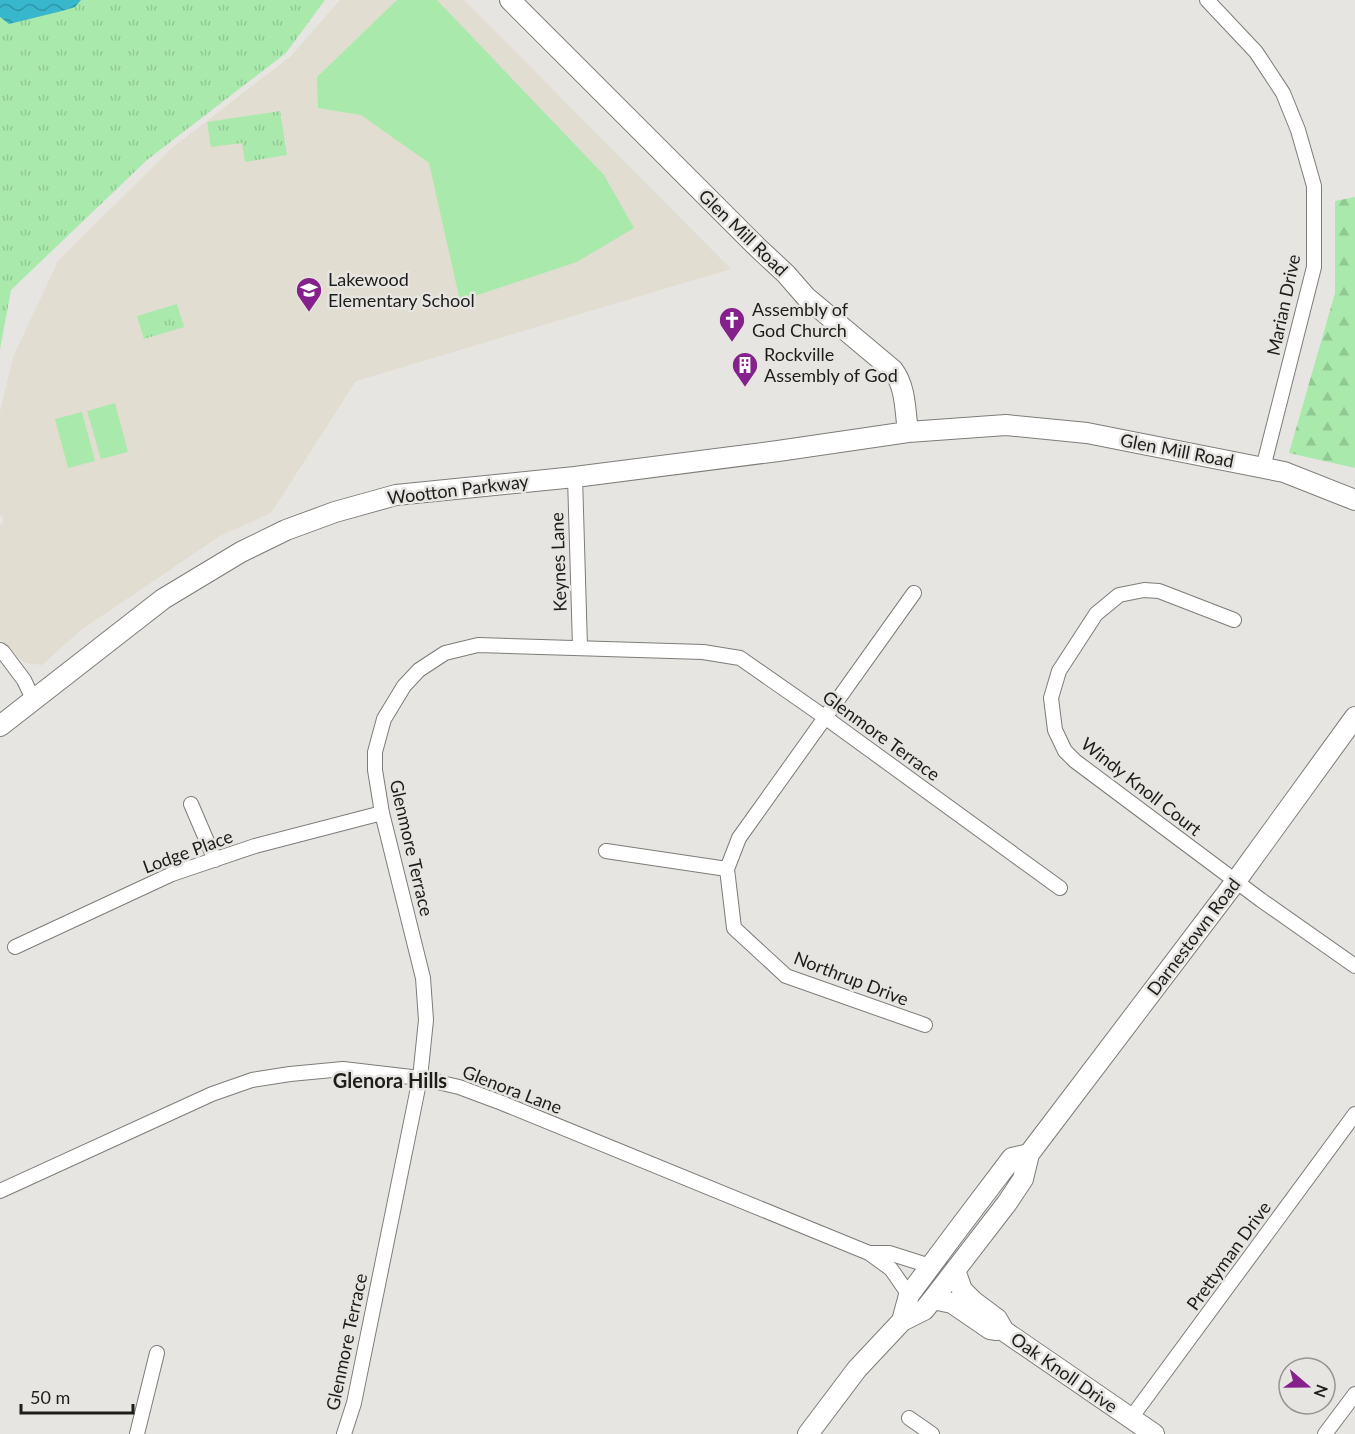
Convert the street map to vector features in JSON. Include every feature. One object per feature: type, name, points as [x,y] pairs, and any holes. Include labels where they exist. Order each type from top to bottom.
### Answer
[{"type":"main road","name":"Glen Mill Road","points":[[510,0],[786,274],[806,297],[893,370],[900,379],[908,432],[1006,425],[1087,433],[1284,472],[1355,500]]},
{"type":"main road","name":"Wootton Parkway","points":[[0,726],[163,599],[241,552],[286,530],[335,512],[396,495],[574,477],[908,432]]},
{"type":"main road","name":"Darnestown Road","points":[[808,1434],[857,1369],[902,1321],[924,1310],[956,1270],[1023,1179],[1029,1154],[1236,881],[1355,717]]},
{"type":"main road","name":"Darnestown Road","points":[[902,1321],[909,1295],[1012,1158],[1029,1154]]},
{"type":"main road","points":[[930,1266],[953,1251],[966,1239],[989,1226]]},
{"type":"main road","name":"Oak Knoll Drive","points":[[956,1270],[962,1290],[998,1319],[1004,1331]]},
{"type":"main road","name":"Oak Knoll Drive","points":[[933,1299],[952,1303],[990,1329],[1004,1331],[1154,1434]]},
{"type":"street","name":"Marian Drive","points":[[1207,0],[1256,51],[1283,93],[1298,130],[1314,186],[1314,267],[1263,468]]},
{"type":"street","name":"Keynes Lane","points":[[574,477],[580,647]]},
{"type":"street","name":"Windy Knoll Court","points":[[1234,620],[1159,591],[1144,590],[1119,595],[1096,614],[1059,671],[1051,698],[1055,730],[1065,751],[1075,761],[1355,966]]},
{"type":"street","name":"Northrup Drive","points":[[914,593],[739,838],[727,869],[735,927],[786,976],[925,1025]]},
{"type":"street","name":"Glenmore Terrace","points":[[344,1434],[354,1403],[420,1078],[426,1020],[423,978],[382,813],[375,770],[375,752],[385,717],[404,686],[419,670],[445,653],[478,645],[703,652],[740,658],[1060,888]]},
{"type":"street","points":[[0,650],[24,680],[33,699]]},
{"type":"street","points":[[191,804],[215,860]]},
{"type":"street","name":"Lodge Place","points":[[15,946],[172,874],[255,846],[382,813]]},
{"type":"street","points":[[606,851],[727,869]]},
{"type":"street","name":"Glenora Lane","points":[[0,1191],[212,1094],[252,1080],[344,1069],[420,1078],[459,1087],[502,1103],[869,1253],[891,1269],[909,1295]]},
{"type":"street","name":"Prettyman Drive","points":[[1131,1419],[1355,1114]]},
{"type":"street","name":"Glenora Lane","points":[[869,1253],[889,1253],[930,1266]]},
{"type":"street","points":[[137,1434],[157,1353]]},
{"type":"street","points":[[1325,1434],[1355,1394]]},
{"type":"street","points":[[909,1418],[932,1434]]},
{"type":"shaded area","name":"Lakewood Elementary School","points":[[340,0],[464,0],[731,269],[356,381],[271,513],[220,536],[81,630],[42,665],[25,663],[0,639],[0,526],[4,520],[0,514],[0,412],[13,357],[58,261],[172,148],[291,56]]},
{"type":"green space","points":[[0,0],[325,0],[286,53],[147,160],[11,290],[0,349]]},
{"type":"green space","points":[[397,0],[437,0],[604,175],[634,228],[577,262],[460,301],[429,163],[361,115],[318,108],[317,77]]},
{"type":"green space","points":[[280,111],[287,155],[245,162],[242,143],[211,147],[207,122]]},
{"type":"green space","points":[[1355,197],[1355,468],[1289,453],[1335,293],[1335,201]]},
{"type":"green space","points":[[177,304],[184,327],[144,339],[137,316]]},
{"type":"green space","points":[[115,403],[128,452],[101,459],[87,411]]},
{"type":"green space","points":[[82,412],[95,461],[68,468],[55,419]]},
{"type":"water","points":[[0,0],[81,0],[75,7],[9,24],[0,17]]},
{"type":"place","name":"Lakewood Elementary School","points":[[309,313]]},
{"type":"place","name":"Assembly of God Church","points":[[732,343]]},
{"type":"place","name":"Rockville Assembly of God","points":[[745,388]]},
{"type":"district","name":"Glenora Hills","points":[[390,1081]]}]
